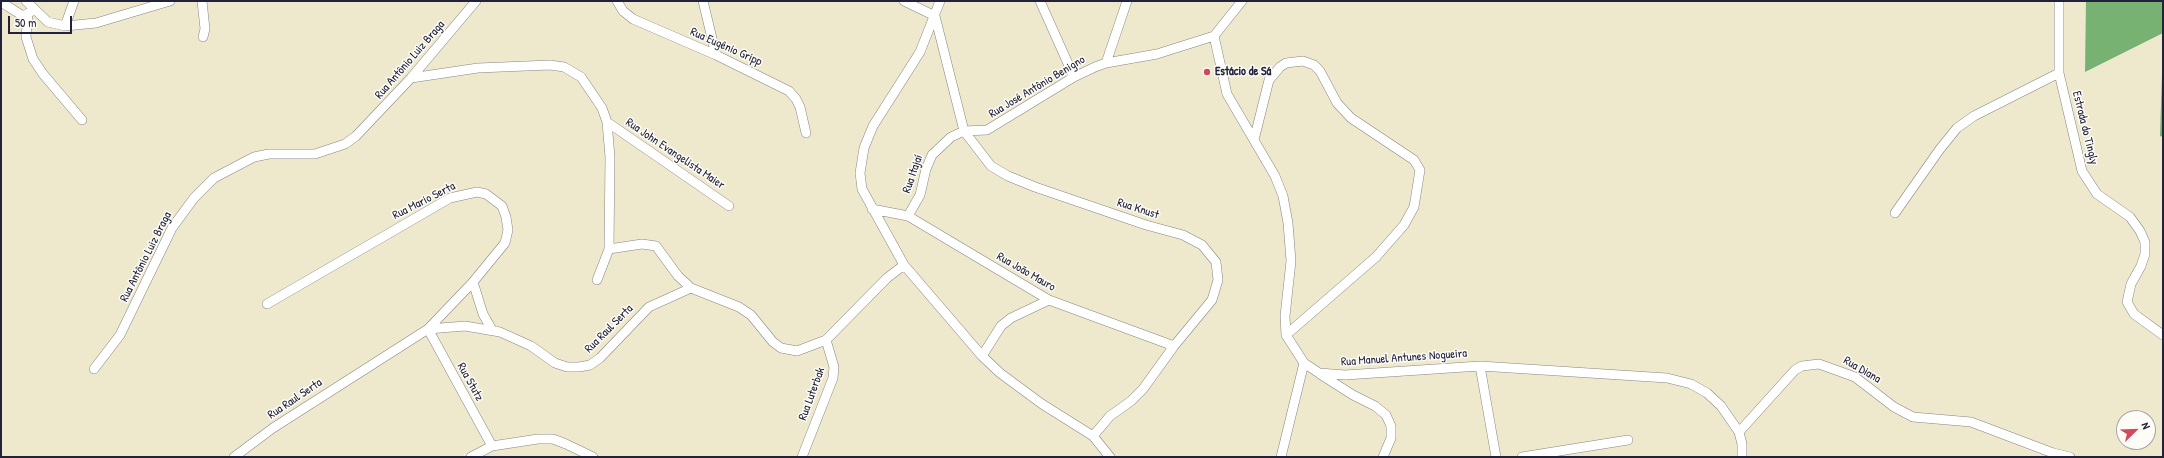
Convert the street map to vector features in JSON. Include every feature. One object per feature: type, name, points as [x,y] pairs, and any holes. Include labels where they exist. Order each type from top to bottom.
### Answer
[{"type":"street","points":[[26,1],[31,12],[48,22],[65,26],[96,23],[170,1]]},
{"type":"street","points":[[65,26],[74,1]]},
{"type":"street","points":[[202,1],[205,29],[204,38]]},
{"type":"street","name":"Rua Antônio Luiz Braga","points":[[94,369],[120,335],[172,228],[194,198],[214,178],[254,158],[269,154],[315,154],[345,144],[367,126],[411,78],[476,1]]},
{"type":"street","name":"Rua Eugênio Gripp","points":[[616,1],[623,11],[633,19],[716,55],[789,91],[796,99],[800,107],[806,133]]},
{"type":"street","points":[[702,1],[716,55]]},
{"type":"street","points":[[904,1],[935,16]]},
{"type":"street","points":[[940,1],[920,52],[873,126],[864,148],[860,173],[862,189],[904,265],[982,356],[1000,373],[1042,404],[1093,436],[1110,457]]},
{"type":"street","points":[[1040,1],[1074,76]]},
{"type":"street","points":[[1106,63],[1127,1]]},
{"type":"street","points":[[1242,1],[1214,36],[1227,94],[1240,120],[1254,140],[1283,196],[1288,223],[1291,261],[1285,316],[1286,335]]},
{"type":"street","name":"Estrada do Tingly","points":[[2059,1],[2059,73],[2082,171],[2097,194],[2130,217],[2144,242],[2144,261],[2131,284],[2128,295],[2129,308],[2134,314],[2163,336]]},
{"type":"street","points":[[1,2],[21,15],[31,12]]},
{"type":"street","points":[[31,12],[26,37],[33,59],[43,74],[82,120]]},
{"type":"street","name":"Rua Knust","points":[[935,16],[964,130],[991,166],[1008,176],[1146,225],[1183,235],[1202,245],[1209,251],[1216,262],[1218,280],[1212,300],[1174,346],[1143,389],[1131,401],[1110,416],[1093,436]]},
{"type":"street","name":"Rua José Antônio Benigno","points":[[964,130],[982,132],[991,128],[1074,76],[1106,63],[1157,54],[1214,36]]},
{"type":"street","points":[[1254,140],[1269,80],[1280,67],[1286,63],[1302,61],[1314,65],[1320,71],[1338,103],[1351,118],[1414,160],[1420,170],[1414,206],[1404,225],[1376,257],[1286,335]]},
{"type":"street","name":"Rua John Evangelista Maier","points":[[411,78],[478,68],[550,65],[564,67],[581,76],[602,108],[607,122],[610,157],[609,249],[597,280]]},
{"type":"street","points":[[1895,213],[1940,149],[1957,128],[1974,116],[2059,73]]},
{"type":"street","name":"Rua John Evangelista Maier","points":[[607,122],[729,206]]},
{"type":"street","name":"Rua Itajaí","points":[[908,216],[920,195],[926,169],[932,155],[940,145],[964,130]]},
{"type":"street","name":"Rua Mario Serta","points":[[267,304],[450,198],[477,192],[486,194],[502,206],[506,217],[508,230],[505,243],[473,282],[428,329]]},
{"type":"street","name":"Rua João Mauro","points":[[872,209],[908,216],[1050,300],[1174,346]]},
{"type":"street","points":[[609,249],[642,244],[656,246],[678,276],[691,288],[739,306],[751,315],[772,342],[781,348],[790,351],[806,348],[826,340],[887,278],[904,265]]},
{"type":"street","points":[[473,282],[483,314],[492,330]]},
{"type":"street","name":"Rua Raul Serta","points":[[234,457],[280,424],[428,329],[465,326],[492,330],[515,337],[555,363],[579,367],[590,365],[600,358],[649,307],[691,288]]},
{"type":"street","points":[[982,356],[1001,326],[1011,318],[1050,300]]},
{"type":"street","name":"Rua Stutz","points":[[428,329],[492,446]]},
{"type":"street","name":"Rua Manuel Antunes Nogueira","points":[[1286,335],[1304,363],[1319,373],[1345,375],[1480,366],[1661,378],[1690,384],[1707,392],[1721,406],[1739,432],[1742,444],[1742,457]]},
{"type":"street","name":"Rua Luterbak","points":[[802,457],[833,378],[833,362],[826,340]]},
{"type":"street","points":[[1281,457],[1304,363]]},
{"type":"street","name":"Rua Diana","points":[[1739,432],[1796,370],[1802,366],[1819,364],[1855,377],[1894,407],[1913,417],[1971,422],[2052,453],[2070,457]]},
{"type":"street","points":[[1480,366],[1496,457]]},
{"type":"street","points":[[1319,373],[1347,391],[1375,406],[1386,415],[1391,426],[1391,438],[1383,457]]},
{"type":"street","points":[[471,457],[492,446],[538,439],[553,439],[593,457]]},
{"type":"street","points":[[1522,457],[1628,440]]},
{"type":"green space","points":[[2086,1],[2163,1],[2163,33],[2085,72]]},
{"type":"green space","points":[[2163,41],[2163,137],[2160,136]]},
{"type":"place","name":"Estácio de Sá","points":[[1207,72]]}]
